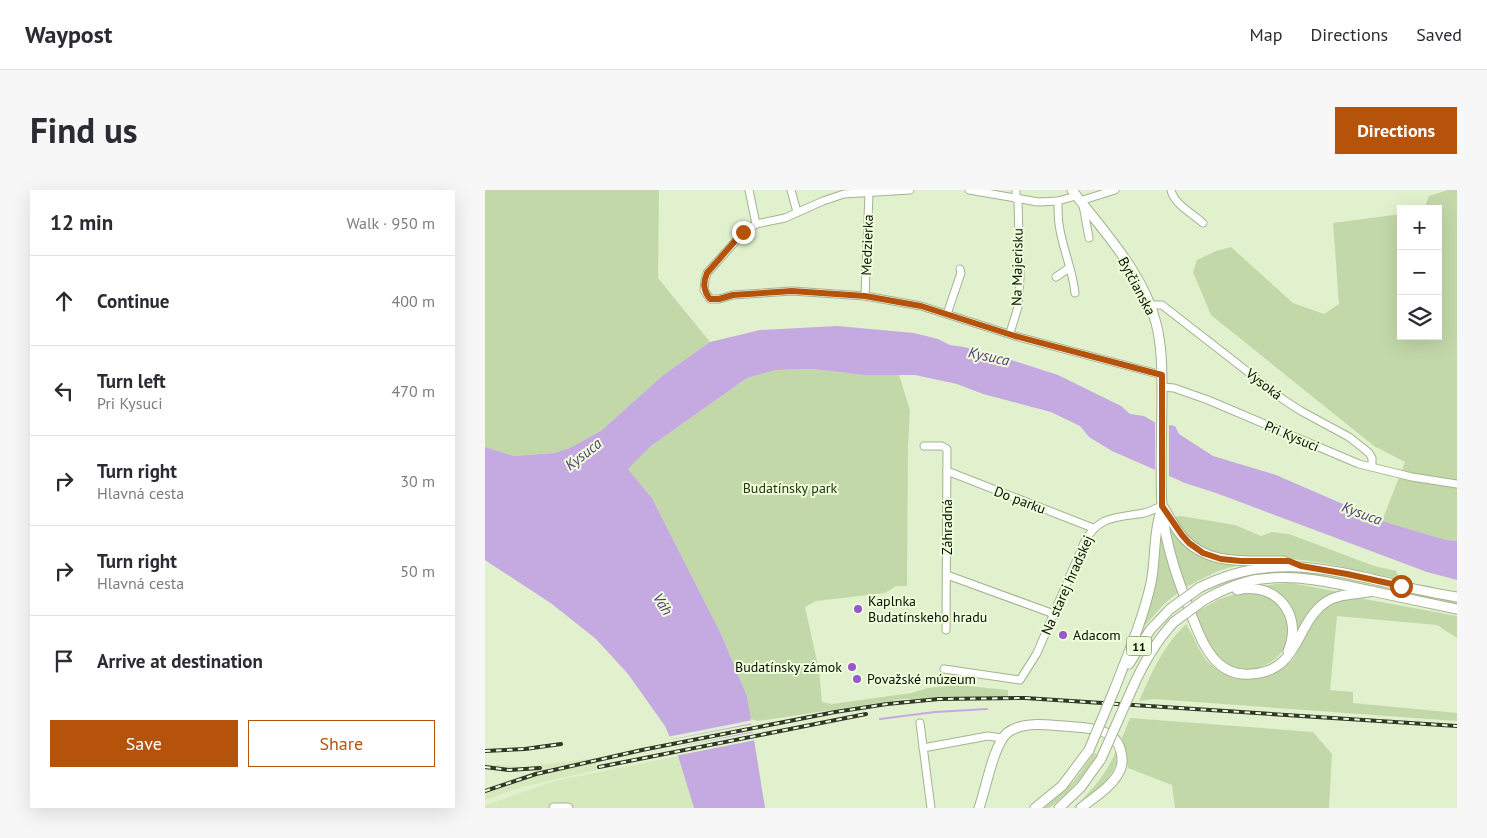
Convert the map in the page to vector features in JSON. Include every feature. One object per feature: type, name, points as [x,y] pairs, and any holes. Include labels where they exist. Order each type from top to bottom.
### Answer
[{"type":"main road","name":"Bytčianska","points":[[1078,198],[1115,244],[1151,305],[1159,338],[1162,375],[1162,506]]},
{"type":"main road","points":[[1162,506],[1182,535],[1197,550],[1231,561],[1289,561],[1301,566]]},
{"type":"main road","points":[[1162,506],[1167,541],[1175,570],[1199,635],[1212,658],[1228,670],[1246,674],[1265,672],[1283,661],[1295,648],[1308,620],[1319,607],[1332,598],[1373,591]]},
{"type":"main road","points":[[1115,688],[1151,583],[1157,523],[1162,506]]},
{"type":"main road","name":"11","points":[[1035,808],[1070,777],[1089,750],[1115,688],[1142,641],[1158,620],[1199,588],[1222,577],[1247,570],[1301,566],[1457,597]]},
{"type":"main road","name":"11","points":[[1059,808],[1081,787],[1101,759],[1140,670],[1154,646],[1174,622],[1208,597],[1240,584],[1259,579],[1274,578],[1315,580],[1457,609]]},
{"type":"main road","points":[[1208,597],[1251,588],[1267,591],[1279,599],[1288,612],[1293,626],[1292,641],[1283,661]]},
{"type":"main road","points":[[979,808],[1002,738],[1018,727],[1033,725],[1089,728],[1105,732],[1112,736],[1121,749],[1121,767],[1115,779],[1081,808]]},
{"type":"main road","points":[[983,795],[985,808]]},
{"type":"main road","points":[[553,808],[568,808]]},
{"type":"street","points":[[749,190],[755,224]]},
{"type":"street","points":[[791,190],[797,212]]},
{"type":"street","points":[[910,190],[844,194],[785,218],[755,224],[743,232],[707,273],[704,290],[710,299],[719,299],[733,295],[792,291],[865,296],[921,306],[1015,336],[1162,375]]},
{"type":"street","points":[[969,190],[997,193],[1017,199],[1038,202],[1078,198],[1115,190]]},
{"type":"street","name":"Na Majerisku","points":[[1010,333],[1018,307],[1016,190]]},
{"type":"street","points":[[1171,190],[1178,202],[1203,223]]},
{"type":"street","name":"Medzierka","points":[[865,192],[865,296]]},
{"type":"street","points":[[1078,198],[1089,238]]},
{"type":"street","points":[[1058,200],[1059,224],[1069,268],[1073,275],[1075,293]]},
{"type":"street","points":[[1056,277],[1069,268]]},
{"type":"street","points":[[947,314],[961,269]]},
{"type":"street","name":"Vysoká","points":[[1151,305],[1162,305],[1284,400],[1349,438],[1369,452],[1372,458],[1372,467]]},
{"type":"street","name":"Pri Kysuci","points":[[1162,386],[1175,388],[1194,395],[1330,452],[1372,467],[1457,484]]},
{"type":"street","name":"Záhradná","points":[[924,446],[942,446],[947,449],[946,630]]},
{"type":"street","name":"Do parku","points":[[947,471],[1093,528]]},
{"type":"street","name":"Na starej hradskej","points":[[944,669],[1020,680],[1037,653],[1084,543],[1093,528],[1109,519],[1146,512],[1162,506]]},
{"type":"street","points":[[947,575],[1054,614]]},
{"type":"street","points":[[920,723],[931,808]]},
{"type":"street","points":[[923,748],[988,736],[1002,738]]},
{"type":"shaded area","points":[[678,756],[694,808],[485,808],[485,806],[499,800],[555,781]]},
{"type":"shaded area","points":[[595,758],[597,770],[522,787],[485,800],[485,788],[539,770],[505,772],[485,770],[485,764],[526,767]]},
{"type":"green space","points":[[485,190],[659,190],[658,278],[710,342],[662,376],[602,430],[570,448],[554,453],[514,456],[485,447]]},
{"type":"green space","points":[[1448,190],[1457,190],[1457,541],[1446,540],[1382,521],[1405,462],[1374,446],[1211,315],[1193,272],[1197,260],[1216,251],[1231,247],[1293,303],[1324,314],[1339,304],[1333,223],[1397,215],[1397,340],[1442,340],[1442,205],[1426,205],[1429,196]]},
{"type":"green space","name":"Budatínsky park","points":[[813,369],[864,375],[899,375],[910,410],[907,586],[896,586],[885,593],[816,601],[805,607],[819,670],[822,702],[832,704],[957,685],[1008,690],[1008,698],[904,699],[758,721],[750,719],[747,696],[721,634],[652,498],[628,469],[651,446],[747,378],[776,370]]},
{"type":"green space","points":[[1181,516],[1235,525],[1261,536],[1272,532],[1289,534],[1374,566],[1396,571],[1399,578],[1305,560],[1235,557],[1216,554],[1197,545],[1186,535],[1174,517]]},
{"type":"green space","points":[[1168,521],[1179,537],[1239,565],[1218,571],[1186,587],[1175,558]]},
{"type":"green space","points":[[1159,524],[1179,592],[1164,604],[1142,629]]},
{"type":"green space","points":[[1258,571],[1314,573],[1395,590],[1393,592],[1313,576],[1276,573],[1243,577],[1202,592],[1202,590],[1218,583]]},
{"type":"green space","points":[[1291,583],[1339,592],[1325,598],[1311,610],[1297,637],[1281,596],[1263,586]]},
{"type":"green space","points":[[1245,591],[1274,599],[1288,620],[1289,636],[1284,649],[1273,660],[1260,667],[1244,669],[1228,665],[1213,652],[1195,613],[1219,599]]},
{"type":"green space","points":[[1404,591],[1457,601],[1457,604],[1407,594]]},
{"type":"green space","points":[[1354,597],[1457,616],[1457,638],[1437,625],[1337,616],[1330,690],[1353,692],[1353,703],[1457,713],[1457,721],[1154,699],[1139,701],[1164,651],[1186,624],[1199,649],[1209,663],[1229,676],[1253,679],[1276,673],[1286,667],[1298,652],[1309,626],[1317,614],[1334,602]]},
{"type":"green space","points":[[1130,718],[1313,732],[1332,754],[1329,808],[1175,808],[1172,785],[1128,768],[1122,738]]},
{"type":"green space","points":[[1116,751],[1117,758],[1109,777],[1100,788],[1073,808],[1098,782]]},
{"type":"green space","points":[[1094,753],[1097,754],[1077,782],[1052,806],[1044,808],[1074,781]]},
{"type":"water","points":[[837,326],[914,333],[938,339],[950,345],[1002,357],[1058,375],[1121,406],[1130,414],[1144,416],[1156,423],[1175,426],[1179,434],[1213,456],[1276,475],[1382,521],[1446,540],[1457,541],[1457,580],[1427,572],[1185,483],[1112,451],[1089,437],[1080,426],[1051,412],[983,394],[957,384],[915,375],[864,375],[813,369],[776,370],[747,378],[651,446],[628,469],[652,498],[721,634],[747,696],[765,808],[694,808],[678,756],[665,726],[628,674],[596,639],[552,604],[485,560],[485,447],[514,456],[554,453],[570,448],[602,430],[662,376],[710,342],[760,330]]},
{"type":"pier","points":[[1155,419],[1169,423],[1169,479],[1155,473]]},
{"type":"pier","points":[[753,720],[753,723],[668,740],[667,737]]},
{"type":"pier","points":[[754,724],[755,731],[672,748],[669,740]]},
{"type":"pier","points":[[755,732],[756,740],[675,756],[672,748]]},
{"type":"waterway","points":[[880,719],[935,712],[987,709]]},
{"type":"railway","points":[[485,791],[536,774],[642,750],[835,712],[939,699],[1025,698],[1457,726]]},
{"type":"railway","points":[[599,767],[866,714]]},
{"type":"railway","points":[[485,751],[525,749],[561,744]]},
{"type":"railway","points":[[485,767],[509,770],[540,768]]},
{"type":"place","name":"Kaplnka Budatínskeho hradu","points":[[858,609]]},
{"type":"place","name":"Adacom","points":[[1063,635]]},
{"type":"place","name":"Budatínsky zámok","points":[[852,667]]},
{"type":"place","name":"Považské múzeum","points":[[857,679]]},
{"type":"route","points":[[743,232],[707,273],[704,290],[710,299],[714,300],[733,295],[792,291],[865,296],[921,306],[1015,336],[1162,375],[1162,506],[1189,543],[1203,553],[1221,559],[1231,561],[1289,561],[1301,566],[1401,586]]},
{"type":"water label","name":"Kysuca","points":[[989,356]]},
{"type":"water label","name":"Kysuca","points":[[583,454]]},
{"type":"water label","name":"Kysuca","points":[[1362,513]]},
{"type":"water label","name":"Váh","points":[[663,604]]}]
